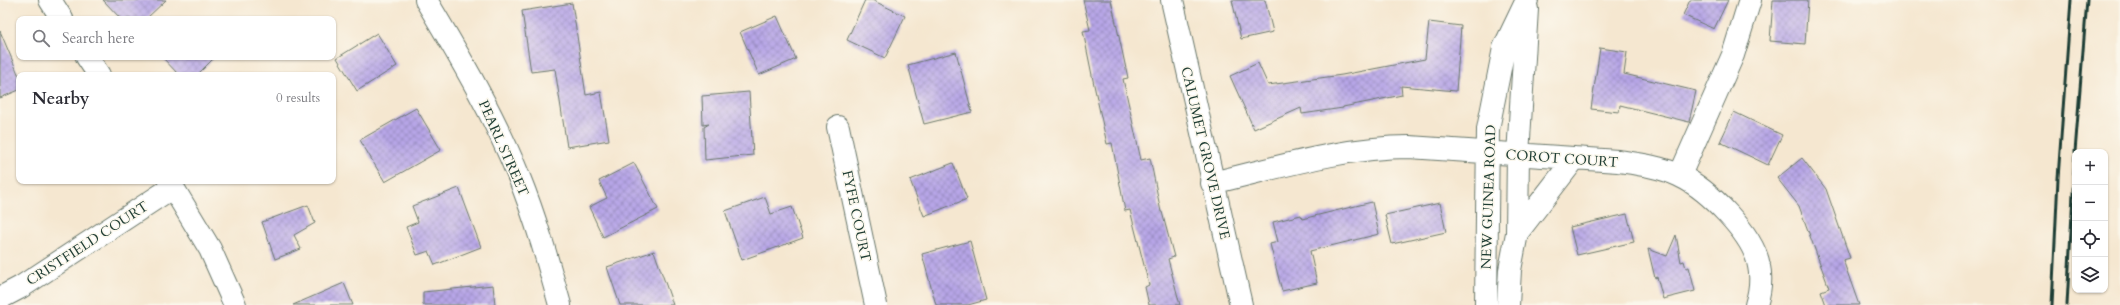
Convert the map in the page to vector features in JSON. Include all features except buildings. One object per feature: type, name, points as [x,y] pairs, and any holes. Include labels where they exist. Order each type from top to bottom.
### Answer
[{"type":"street","points":[[50,0],[60,16]]},
{"type":"street","name":"PEARL STREET","points":[[426,0],[460,57],[498,128],[520,178],[539,230],[560,305]]},
{"type":"street","name":"CALUMET GROVE DRIVE","points":[[1172,0],[1212,183],[1241,305]]},
{"type":"street","name":"NEW GUINEA ROAD","points":[[1486,305],[1486,153],[1488,129],[1504,48],[1527,0]]},
{"type":"street","name":"NEW GUINEA ROAD","points":[[1508,305],[1510,270],[1517,233],[1518,155],[1527,0]]},
{"type":"street","points":[[1680,176],[1733,55],[1750,0]]},
{"type":"street","points":[[89,60],[97,72]]},
{"type":"street","name":"FYFE COURT","points":[[838,127],[876,305]]},
{"type":"street","name":"COROT COURT","points":[[1212,183],[1344,153],[1380,147],[1409,147],[1575,158],[1640,164],[1680,176],[1712,197],[1736,222],[1755,253],[1759,265],[1761,288],[1756,305]]},
{"type":"street","points":[[1517,233],[1558,178],[1575,158]]},
{"type":"street","points":[[171,184],[210,249],[235,305]]},
{"type":"street","name":"CRISTFIELD COURT","points":[[0,298],[21,287],[171,184]]},
{"type":"railway","points":[[2052,305],[2058,178],[2071,0]]},
{"type":"railway","points":[[2075,149],[2087,0]]},
{"type":"railway","points":[[2067,305],[2073,185]]}]
